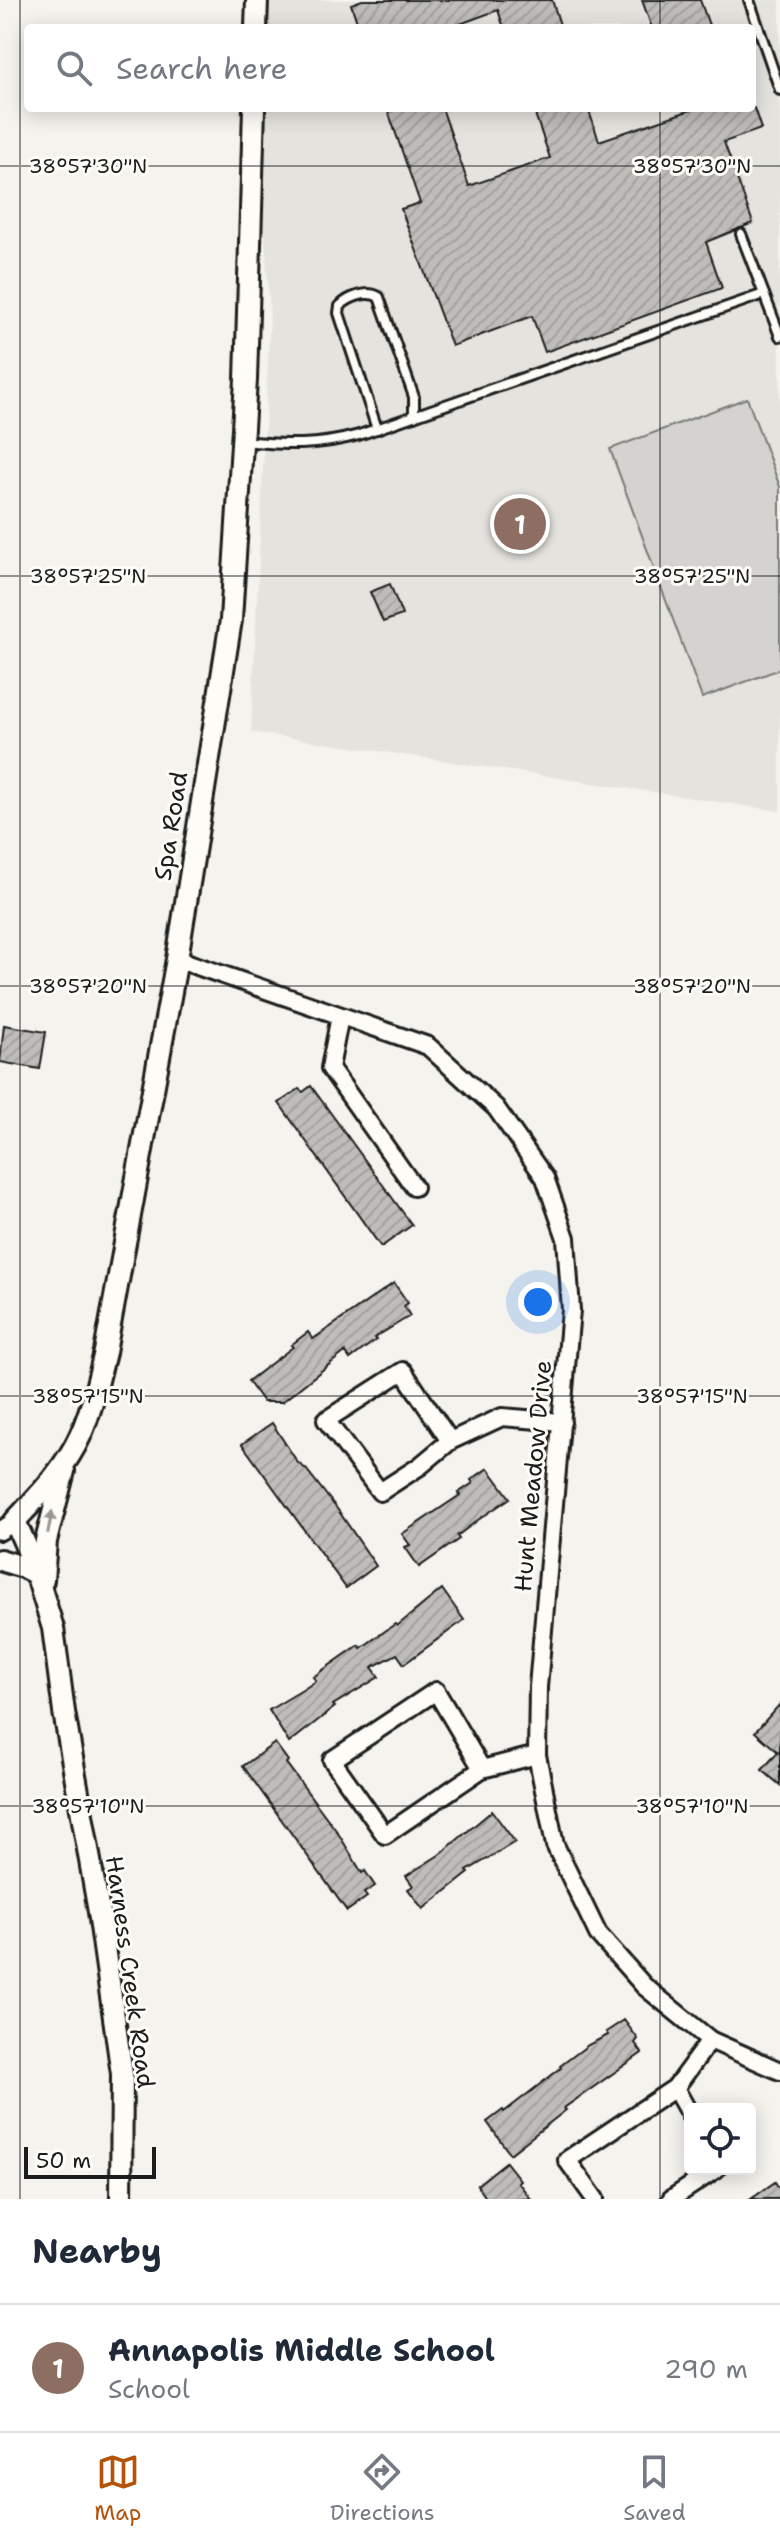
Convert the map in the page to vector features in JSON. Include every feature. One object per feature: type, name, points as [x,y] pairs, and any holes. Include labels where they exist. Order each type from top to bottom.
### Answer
[{"type":"street","points":[[256,24],[257,0]]},
{"type":"street","name":"Spa Road","points":[[7,1526],[50,1482],[80,1436],[105,1352],[177,959],[231,620],[242,441],[254,112]]},
{"type":"street","name":"Hunt Meadow Drive","points":[[177,959],[428,1046],[496,1108],[545,1178],[566,1238],[571,1310],[538,1687],[537,1755],[555,1845],[598,1934],[644,1986],[710,2040],[780,2071]]},
{"type":"street","points":[[340,1016],[330,1068],[414,1187]]},
{"type":"street","points":[[450,1441],[403,1371],[326,1420],[380,1492],[420,1466],[450,1441],[502,1417],[562,1422]]},
{"type":"street","points":[[40,1582],[46,1541],[67,1458]]},
{"type":"street","name":"Harness Creek Road","points":[[7,1526],[40,1582],[53,1628],[122,2074],[121,2199]]},
{"type":"street","points":[[0,1560],[23,1567],[40,1582]]},
{"type":"street","points":[[482,1769],[436,1691],[332,1760],[385,1835],[482,1769],[537,1755]]},
{"type":"street","points":[[595,2199],[567,2160],[675,2088],[710,2040]]},
{"type":"street","points":[[675,2088],[684,2104]]},
{"type":"street","points":[[671,2199],[707,2175]]},
{"type":"lane","points":[[749,0],[780,90]]},
{"type":"lane","points":[[741,234],[780,336]]},
{"type":"lane","points":[[377,429],[339,313],[340,306],[367,293],[379,297],[414,397],[414,416]]},
{"type":"lane","points":[[242,441],[323,444],[377,429],[764,294]]},
{"type":"shaded area","points":[[255,0],[780,0],[780,811],[251,732],[270,317],[257,112],[756,112],[756,24],[255,24]]},
{"type":"shaded area","points":[[747,398],[780,487],[780,669],[702,698],[610,449]]},
{"type":"building","points":[[362,0],[552,0],[560,24],[503,24],[498,10],[460,24],[358,24],[351,4]]},
{"type":"building","points":[[642,0],[700,0],[709,24],[651,24]]},
{"type":"building","points":[[388,112],[443,112],[469,186],[550,158],[534,112],[589,112],[599,141],[685,112],[755,112],[761,129],[724,142],[753,223],[706,242],[722,288],[545,352],[532,316],[452,346],[401,209],[420,203]]},
{"type":"building","points":[[390,584],[402,615],[383,622],[370,592]]},
{"type":"building","points":[[4,1025],[46,1032],[40,1069],[0,1062]]},
{"type":"building","points":[[311,1086],[412,1225],[381,1247],[279,1103],[299,1089],[303,1092]]},
{"type":"building","points":[[394,1283],[408,1303],[404,1306],[410,1316],[374,1338],[376,1340],[350,1359],[345,1352],[282,1402],[263,1402],[248,1381],[308,1332],[313,1339]]},
{"type":"building","points":[[272,1423],[298,1463],[338,1510],[376,1566],[346,1588],[242,1444]]},
{"type":"building","points":[[488,1468],[510,1498],[419,1567],[405,1547],[410,1545],[402,1534],[460,1495],[458,1493],[473,1483],[471,1480]]},
{"type":"building","points":[[442,1589],[464,1620],[404,1664],[397,1654],[372,1667],[379,1677],[333,1705],[335,1707],[289,1743],[269,1710],[316,1681],[313,1677],[359,1645],[361,1648],[395,1624],[397,1626]]},
{"type":"building","points":[[780,1704],[780,1785],[762,1770],[778,1752],[755,1732]]},
{"type":"building","points":[[275,1743],[362,1873],[365,1871],[375,1886],[364,1893],[367,1897],[347,1911],[243,1766]]},
{"type":"building","points":[[492,1811],[515,1842],[467,1871],[469,1873],[423,1909],[408,1889],[413,1886],[406,1876],[439,1855]]},
{"type":"building","points":[[624,2020],[638,2039],[635,2043],[642,2053],[564,2108],[566,2110],[510,2154],[487,2122],[588,2045],[608,2035],[606,2032]]},
{"type":"building","points":[[506,2162],[531,2199],[487,2199],[477,2185]]},
{"type":"building","points":[[775,2182],[780,2190],[780,2199],[751,2199]]},
{"type":"place","name":"Annapolis Middle School","points":[[520,524]]}]
